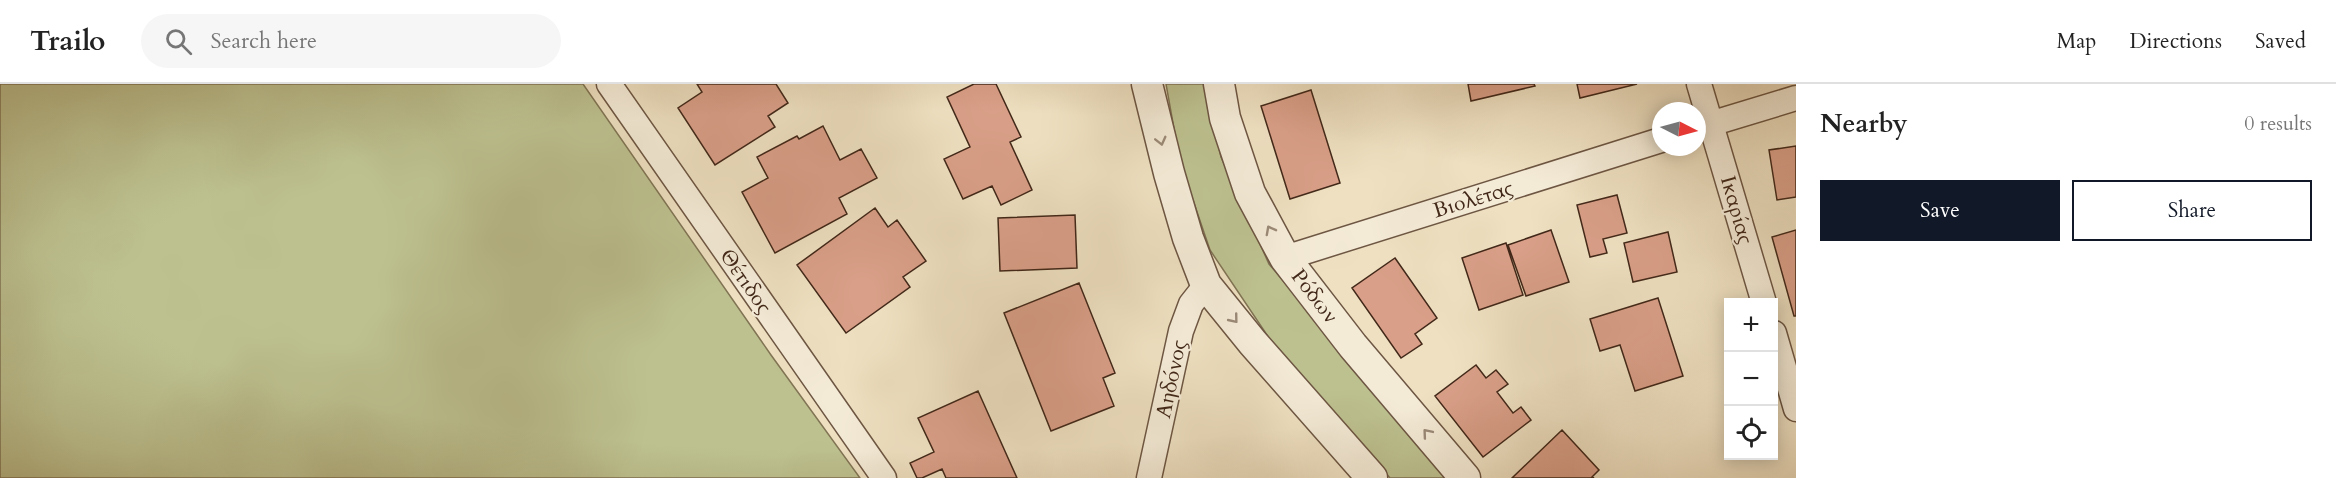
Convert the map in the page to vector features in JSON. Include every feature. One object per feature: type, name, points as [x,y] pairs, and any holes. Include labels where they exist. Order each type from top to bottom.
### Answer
[{"type":"street","name":"Θέτιδος","points":[[609,84],[884,478]]},
{"type":"street","points":[[1147,84],[1188,238],[1206,285],[1253,343],[1372,478]]},
{"type":"street","name":"Ρόδων","points":[[1219,84],[1225,118],[1250,193],[1285,258],[1353,346],[1465,478]]},
{"type":"street","name":"Ικαρίας","points":[[1699,84],[1701,102]]},
{"type":"street","points":[[1706,125],[1796,98]]},
{"type":"street","name":"Ικαρίας","points":[[1706,132],[1762,298]]},
{"type":"street","name":"Βιολέτας","points":[[1285,258],[1652,143]]},
{"type":"street","name":"Αηδόνος","points":[[1149,478],[1181,331],[1191,304],[1206,285]]},
{"type":"street","points":[[1778,350],[1796,409]]},
{"type":"green space","points":[[0,84],[583,84],[771,355],[860,478],[0,478]]},
{"type":"green space","points":[[1166,84],[1204,84],[1221,157],[1269,264],[1448,478],[1390,478],[1269,338],[1210,250],[1180,162]]},
{"type":"building","points":[[697,84],[776,84],[788,103],[768,116],[775,127],[715,165],[678,108],[702,92]]},
{"type":"building","points":[[974,84],[996,84],[1021,137],[1010,142],[1032,190],[1001,205],[992,186],[963,199],[944,159],[970,147],[947,97]]},
{"type":"building","points":[[1468,84],[1534,84],[1535,86],[1471,101]]},
{"type":"building","points":[[1577,84],[1637,84],[1580,98]]},
{"type":"building","points":[[1311,90],[1340,183],[1290,199],[1261,106]]},
{"type":"building","points":[[823,126],[840,160],[861,149],[877,178],[839,198],[847,214],[775,253],[742,192],[768,178],[757,157],[797,136],[799,139]]},
{"type":"building","points":[[1796,146],[1796,197],[1777,200],[1769,150]]},
{"type":"building","points":[[1617,195],[1627,233],[1603,239],[1607,253],[1590,257],[1577,205]]},
{"type":"building","points":[[875,208],[888,227],[897,220],[926,261],[903,277],[910,287],[846,333],[797,265]]},
{"type":"building","points":[[1075,215],[1077,268],[1000,271],[998,218]]},
{"type":"building","points":[[1551,230],[1569,282],[1526,296],[1508,245]]},
{"type":"building","points":[[1796,230],[1796,316],[1794,316],[1772,237]]},
{"type":"building","points":[[1668,232],[1677,272],[1633,282],[1624,243]]},
{"type":"building","points":[[1506,243],[1523,295],[1479,310],[1462,258]]},
{"type":"building","points":[[1395,258],[1437,318],[1415,334],[1422,344],[1401,358],[1352,288]]},
{"type":"building","points":[[1079,283],[1115,373],[1103,378],[1114,406],[1051,431],[1004,313]]},
{"type":"building","points":[[1658,298],[1683,376],[1635,391],[1620,345],[1600,351],[1590,319]]},
{"type":"building","points":[[1476,365],[1486,378],[1496,370],[1508,384],[1497,392],[1513,413],[1521,407],[1531,420],[1483,457],[1435,396]]},
{"type":"building","points":[[978,391],[1017,478],[946,478],[942,469],[917,478],[910,463],[934,452],[918,418]]},
{"type":"building","points":[[1562,430],[1599,470],[1592,477],[1594,478],[1512,478]]}]
